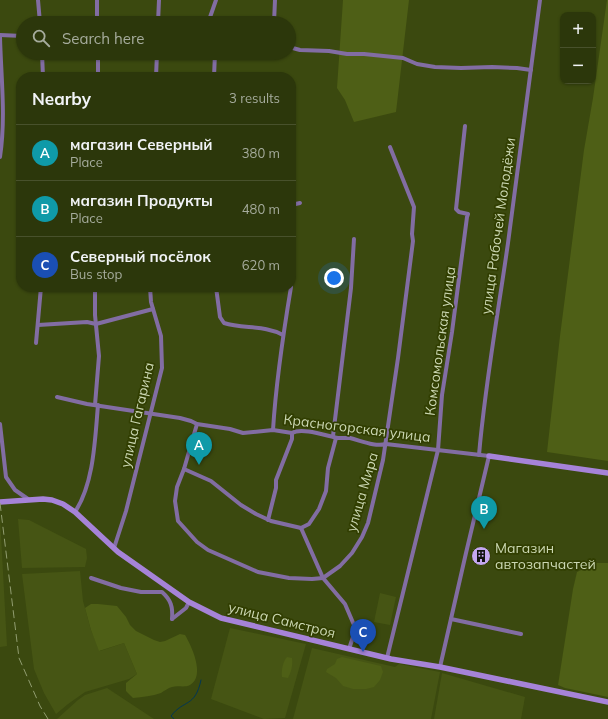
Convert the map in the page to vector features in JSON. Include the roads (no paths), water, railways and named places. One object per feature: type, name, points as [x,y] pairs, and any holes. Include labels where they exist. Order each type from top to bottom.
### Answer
[{"type":"street","points":[[38,0],[39,16]]},
{"type":"street","points":[[97,0],[97,16]]},
{"type":"street","points":[[158,16],[159,0]]},
{"type":"street","points":[[210,16],[216,0]]},
{"type":"street","points":[[274,16],[275,0]]},
{"type":"street","name":"улица Рабочей Молодёжи","points":[[479,455],[481,427],[508,243],[540,0]]},
{"type":"street","points":[[0,157],[4,109],[0,36],[16,36]]},
{"type":"street","points":[[296,49],[403,58],[417,64],[435,67],[492,67],[531,70]]},
{"type":"street","points":[[42,60],[43,72]]},
{"type":"street","points":[[98,60],[98,72]]},
{"type":"street","points":[[156,72],[157,60]]},
{"type":"street","points":[[214,72],[215,60]]},
{"type":"street","name":"Комсомольская улица","points":[[387,658],[438,450],[442,395],[468,214],[459,212],[456,209],[465,126]]},
{"type":"street","name":"улица Мира","points":[[323,578],[340,566],[352,553],[362,537],[368,523],[386,444],[413,241],[412,234],[414,207],[390,147]]},
{"type":"street","points":[[296,204],[300,203]]},
{"type":"street","points":[[184,469],[211,481],[241,505],[268,520],[301,528],[309,524],[319,509],[326,491],[328,468],[335,437],[351,288],[354,239]]},
{"type":"street","points":[[36,343],[41,292]]},
{"type":"street","points":[[75,512],[84,496],[87,484],[96,427],[99,356],[95,292]]},
{"type":"street","name":"улица Гагарина","points":[[114,548],[126,511],[162,368],[161,336],[150,302],[150,292]]},
{"type":"street","points":[[217,292],[220,317],[224,323],[269,330],[283,335]]},
{"type":"street","points":[[273,430],[276,387],[290,292]]},
{"type":"street","points":[[38,325],[87,322],[96,324],[152,309]]},
{"type":"street","name":"Красногорская улица","points":[[57,397],[96,405],[151,413],[243,433],[273,430],[295,431],[348,438],[380,446],[386,444],[489,456],[608,473]]},
{"type":"street","points":[[0,424],[6,477],[15,490],[28,499]]},
{"type":"street","points":[[197,424],[184,469],[177,487],[175,501],[178,521],[197,542],[208,550],[258,572],[289,578],[323,578]]},
{"type":"street","points":[[268,520],[276,488],[276,480],[292,439],[292,432]]},
{"type":"street","points":[[440,667],[489,456]]},
{"type":"street","name":"улица Самстроя","points":[[0,502],[28,499],[52,500],[63,504],[75,512],[118,552],[190,602],[221,618],[311,641],[348,648],[387,658],[440,667],[608,702]]},
{"type":"street","points":[[301,528],[323,578],[345,604],[354,625],[353,636],[348,648]]},
{"type":"street","points":[[91,578],[121,588],[141,592],[162,592],[172,606],[172,619],[186,608],[190,602]]},
{"type":"street","points":[[451,619],[521,634]]},
{"type":"waterway","points":[[174,719],[171,716],[196,695],[201,680]]},
{"type":"railway","points":[[0,503],[19,658],[40,706],[48,719]]},
{"type":"place","name":"магазин Северный","points":[[199,465]]},
{"type":"place","name":"магазин Продукты","points":[[484,529]]},
{"type":"place","name":"Магазин автозапчастей","points":[[481,556]]},
{"type":"place","name":"Северный посёлок","points":[[363,652]]}]
